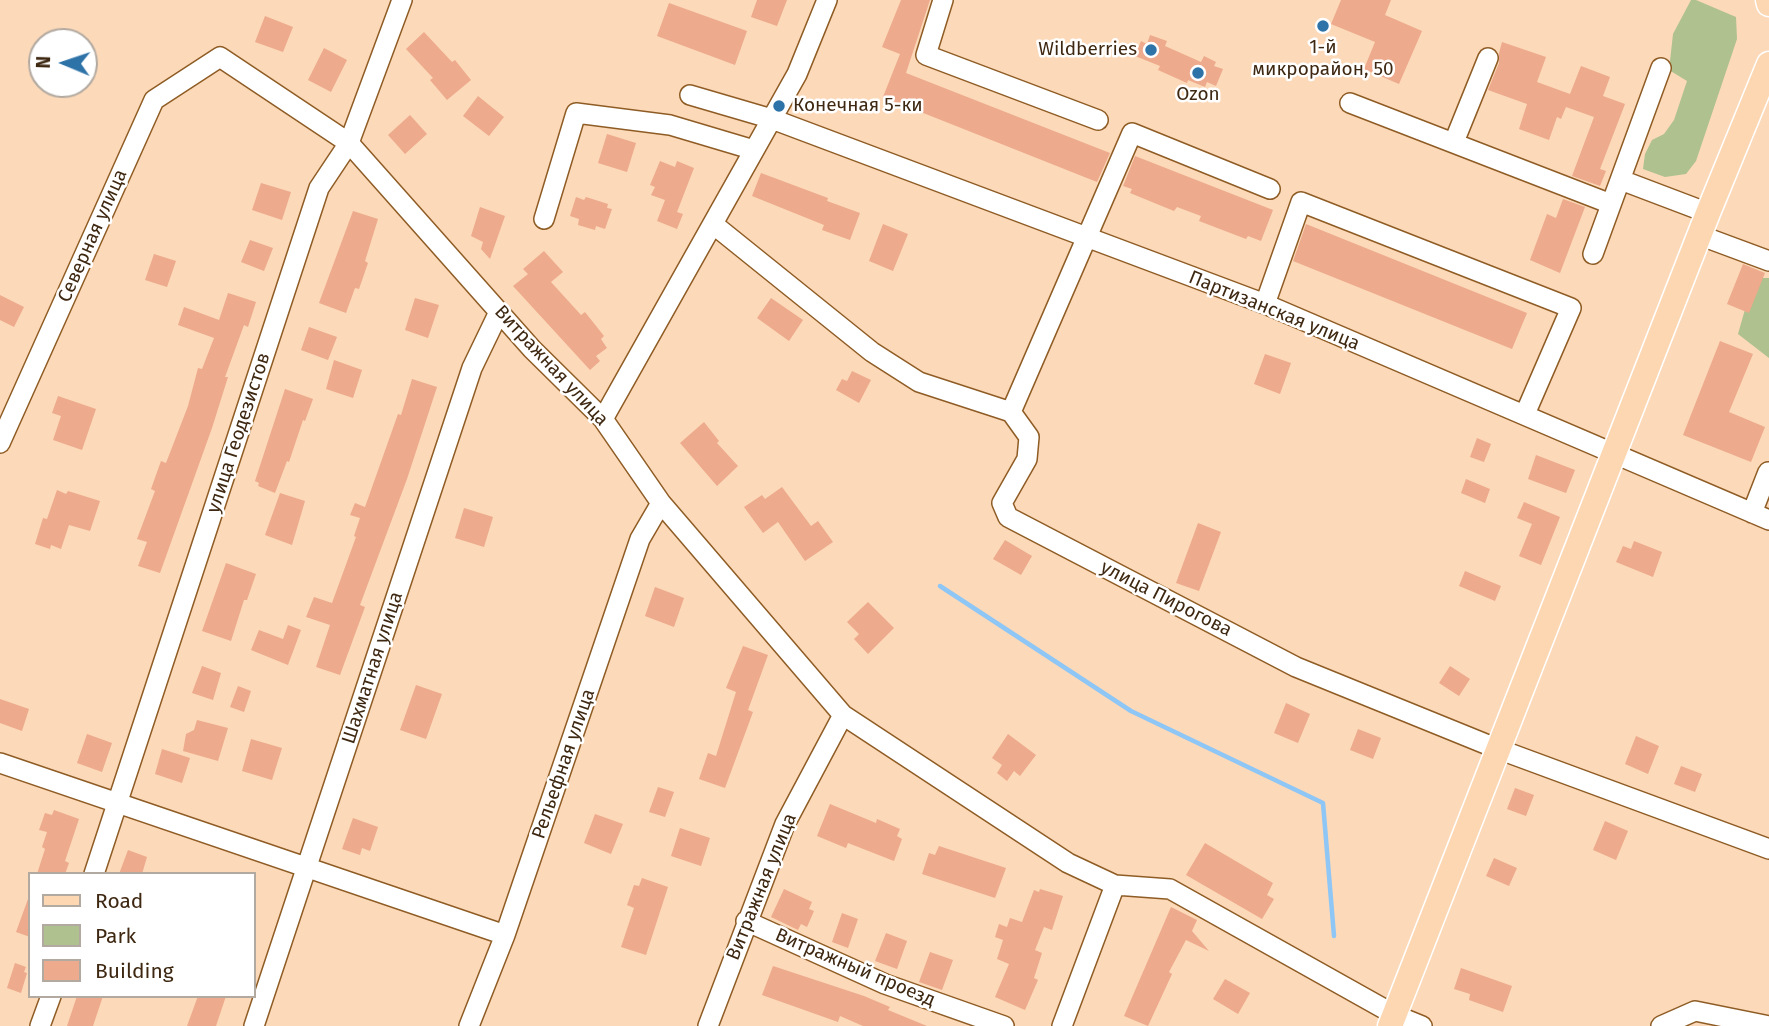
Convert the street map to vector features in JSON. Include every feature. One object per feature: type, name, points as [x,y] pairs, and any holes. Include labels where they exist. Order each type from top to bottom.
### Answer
[{"type":"main road","points":[[1393,1020],[1703,224],[1768,66],[1769,40]]},
{"type":"street","name":"улица Геодезистов","points":[[95,872],[319,188],[349,143],[402,0]]},
{"type":"street","points":[[603,419],[797,74],[827,0]]},
{"type":"street","points":[[943,0],[926,55],[1098,120]]},
{"type":"street","name":"Витражная улица","points":[[220,57],[349,143],[532,349],[603,419],[661,503],[843,715],[1068,863],[1115,885],[1170,889],[1393,1020],[1422,1026]]},
{"type":"street","name":"Северная улица","points":[[0,443],[154,100],[220,57]]},
{"type":"street","points":[[1454,142],[1488,58]]},
{"type":"street","points":[[1593,254],[1661,68]]},
{"type":"street","name":"Партизанская улица","points":[[690,96],[772,119],[1265,304],[1760,516]]},
{"type":"street","points":[[1350,103],[1611,204]]},
{"type":"street","points":[[544,219],[576,113],[670,125],[754,150]]},
{"type":"street","points":[[713,224],[895,368],[919,382],[1011,412],[1132,133],[1270,188]]},
{"type":"street","points":[[1621,180],[1769,261]]},
{"type":"street","points":[[1265,304],[1301,202],[1571,308],[1525,414]]},
{"type":"street","name":"Шахматная улица","points":[[254,1026],[472,368],[499,312]]},
{"type":"street","name":"улица Пирогова","points":[[1011,412],[1029,437],[1027,459],[1002,503],[1008,517],[1296,667],[1498,749],[1769,849]]},
{"type":"street","points":[[1760,516],[1768,472]]},
{"type":"street","name":"Рельефная улица","points":[[469,1026],[505,935],[640,539],[661,503]]},
{"type":"street","name":"Витражная улица","points":[[708,1026],[785,824],[843,715]]},
{"type":"street","points":[[0,763],[505,935]]},
{"type":"street","points":[[1062,1026],[1115,885]]},
{"type":"street","name":"Витражный проезд","points":[[746,921],[885,985],[1003,1026]]},
{"type":"street","points":[[40,1026],[50,998]]},
{"type":"street","points":[[1661,1026],[1695,1011],[1769,1026]]},
{"type":"green space","points":[[1691,0],[1736,17],[1737,39],[1696,161],[1686,174],[1665,177],[1643,169],[1645,154],[1652,140],[1664,134],[1674,120],[1687,81],[1669,70],[1673,34]]},
{"type":"green space","points":[[1754,278],[1769,278],[1769,358],[1738,334]]},
{"type":"building","points":[[757,0],[787,0],[777,26],[751,17]]},
{"type":"building","points":[[901,0],[930,0],[906,73],[1110,153],[1097,182],[883,97],[900,54],[882,47]]},
{"type":"building","points":[[1341,0],[1391,0],[1385,15],[1422,31],[1399,84],[1364,69],[1375,42],[1331,24]]},
{"type":"building","points":[[669,3],[747,31],[735,65],[657,36]]},
{"type":"building","points":[[265,16],[293,27],[283,52],[255,42]]},
{"type":"building","points":[[424,32],[452,62],[455,60],[471,80],[447,100],[430,80],[433,78],[406,49]]},
{"type":"building","points":[[1150,35],[1167,41],[1165,46],[1201,62],[1204,56],[1216,62],[1214,66],[1223,69],[1216,86],[1207,82],[1205,87],[1188,80],[1187,83],[1158,70],[1160,66],[1135,56],[1141,41],[1147,44]]},
{"type":"building","points":[[1502,42],[1546,57],[1537,82],[1570,94],[1581,66],[1610,77],[1603,96],[1625,104],[1600,169],[1606,171],[1600,186],[1572,176],[1594,117],[1566,107],[1561,119],[1557,117],[1549,140],[1519,129],[1527,104],[1488,90],[1499,63]]},
{"type":"building","points":[[324,48],[347,60],[331,92],[308,80]]},
{"type":"building","points":[[478,96],[504,117],[489,136],[463,116]]},
{"type":"building","points":[[410,115],[427,134],[405,154],[388,135]]},
{"type":"building","points":[[607,134],[636,143],[627,172],[598,163]]},
{"type":"building","points":[[1135,156],[1273,210],[1261,241],[1248,236],[1246,239],[1199,221],[1201,216],[1177,207],[1174,211],[1130,193],[1132,189],[1123,186]]},
{"type":"building","points":[[660,161],[675,167],[677,161],[694,168],[677,212],[683,214],[677,229],[657,221],[665,200],[651,195],[655,187],[650,185]]},
{"type":"building","points":[[761,173],[860,213],[850,240],[822,230],[824,225],[752,196]]},
{"type":"building","points":[[261,183],[291,192],[282,220],[252,210]]},
{"type":"building","points":[[576,197],[584,200],[586,197],[608,204],[607,208],[612,209],[605,229],[596,226],[595,230],[578,225],[579,219],[570,216]]},
{"type":"building","points":[[1563,199],[1585,207],[1560,273],[1530,260],[1547,214],[1556,218]]},
{"type":"building","points":[[480,207],[505,216],[490,259],[481,249],[483,242],[471,236]]},
{"type":"building","points":[[353,211],[378,219],[365,261],[368,263],[359,289],[355,288],[346,313],[319,303]]},
{"type":"building","points":[[883,224],[908,234],[893,271],[869,261]]},
{"type":"building","points":[[1306,224],[1527,313],[1512,349],[1293,261]]},
{"type":"building","points":[[250,240],[273,248],[264,271],[241,262]]},
{"type":"building","points":[[544,251],[563,272],[551,282],[581,315],[585,312],[604,336],[601,339],[607,348],[596,356],[600,361],[590,370],[513,286],[528,274],[523,269]]},
{"type":"building","points":[[154,254],[176,261],[167,287],[145,280]]},
{"type":"building","points":[[1743,264],[1765,273],[1749,313],[1727,304]]},
{"type":"building","points":[[228,293],[256,302],[248,327],[244,325],[225,377],[228,377],[212,428],[160,573],[138,566],[147,542],[137,539],[155,491],[151,489],[161,461],[166,463],[188,406],[198,368],[202,369],[214,338],[178,325],[184,307],[219,320]]},
{"type":"building","points":[[0,295],[24,307],[14,327],[0,320]]},
{"type":"building","points":[[415,298],[439,305],[428,338],[405,330]]},
{"type":"building","points":[[771,298],[803,320],[789,341],[757,318]]},
{"type":"building","points":[[309,327],[337,337],[328,360],[301,350]]},
{"type":"building","points":[[1720,341],[1753,354],[1729,412],[1765,427],[1751,462],[1683,435]]},
{"type":"building","points":[[1265,354],[1291,363],[1280,394],[1254,384]]},
{"type":"building","points":[[334,360],[362,370],[353,398],[326,389]]},
{"type":"building","points":[[852,371],[871,380],[859,403],[836,390],[842,379],[847,381]]},
{"type":"building","points":[[412,379],[437,387],[407,479],[360,605],[365,607],[340,675],[316,667],[330,625],[306,617],[314,597],[332,603],[356,537],[354,536],[360,518],[350,515],[355,503],[365,507]]},
{"type":"building","points":[[285,389],[313,399],[275,493],[258,486],[259,483],[255,481]]},
{"type":"building","points":[[58,396],[96,409],[82,450],[53,440],[61,416],[52,413]]},
{"type":"building","points":[[704,422],[719,441],[717,443],[738,466],[717,486],[680,443]]},
{"type":"building","points":[[1477,438],[1491,444],[1484,462],[1470,457]]},
{"type":"building","points":[[1536,455],[1575,470],[1566,493],[1528,479]]},
{"type":"building","points":[[1466,479],[1490,489],[1485,503],[1461,493]]},
{"type":"building","points":[[782,487],[811,526],[818,521],[833,542],[805,561],[778,522],[763,533],[744,507],[762,495],[765,499]]},
{"type":"building","points":[[57,490],[100,501],[90,531],[69,525],[61,549],[51,545],[50,549],[35,544],[43,518],[47,519]]},
{"type":"building","points":[[280,493],[305,501],[292,545],[265,535]]},
{"type":"building","points":[[1524,502],[1560,517],[1541,565],[1519,556],[1532,524],[1517,518]]},
{"type":"building","points":[[464,508],[493,517],[484,547],[455,538]]},
{"type":"building","points":[[1198,523],[1221,532],[1199,591],[1176,583]]},
{"type":"building","points":[[1005,540],[1032,556],[1021,575],[993,559]]},
{"type":"building","points":[[1634,541],[1662,552],[1653,577],[1616,562],[1623,546],[1631,549]]},
{"type":"building","points":[[226,563],[256,574],[247,600],[244,600],[231,641],[202,631]]},
{"type":"building","points":[[1465,571],[1501,586],[1495,601],[1459,586]]},
{"type":"building","points":[[655,587],[684,598],[674,627],[645,616]]},
{"type":"building","points":[[868,602],[894,628],[868,654],[854,639],[859,634],[847,622]]},
{"type":"building","points":[[288,625],[301,630],[288,665],[251,650],[259,630],[283,639]]},
{"type":"building","points":[[743,646],[768,655],[748,710],[753,712],[725,788],[699,779],[708,753],[716,756],[736,692],[726,688]]},
{"type":"building","points":[[202,666],[221,673],[213,700],[192,693]]},
{"type":"building","points":[[1450,666],[1470,679],[1459,696],[1439,683]]},
{"type":"building","points":[[416,685],[442,694],[426,739],[400,730]]},
{"type":"building","points":[[238,686],[251,691],[244,712],[230,707]]},
{"type":"building","points":[[0,699],[29,709],[22,731],[0,723]]},
{"type":"building","points":[[1286,703],[1310,714],[1298,743],[1274,733]]},
{"type":"building","points":[[197,720],[228,728],[218,761],[183,751],[186,734],[194,730]]},
{"type":"building","points":[[1358,729],[1381,738],[1373,759],[1350,750]]},
{"type":"building","points":[[87,734],[112,743],[102,772],[77,763]]},
{"type":"building","points":[[1008,734],[1036,755],[1020,776],[1014,771],[1007,781],[997,773],[1002,765],[992,758]]},
{"type":"building","points":[[1636,736],[1659,746],[1648,774],[1625,764]]},
{"type":"building","points":[[251,739],[282,748],[272,780],[242,771]]},
{"type":"building","points":[[162,749],[190,758],[182,783],[155,774]]},
{"type":"building","points":[[1681,766],[1702,774],[1695,792],[1674,784]]},
{"type":"building","points":[[658,787],[674,792],[665,817],[649,812]]},
{"type":"building","points":[[1515,788],[1534,795],[1526,816],[1507,809]]},
{"type":"building","points":[[830,804],[876,823],[877,819],[900,829],[897,836],[902,839],[894,861],[848,843],[846,848],[817,836]]},
{"type":"building","points":[[54,810],[79,819],[65,861],[69,863],[66,872],[38,872],[47,832],[39,830],[45,813],[52,815]]},
{"type":"building","points":[[595,814],[623,824],[611,854],[584,843]]},
{"type":"building","points":[[353,818],[378,827],[370,851],[362,848],[360,855],[342,849]]},
{"type":"building","points":[[1605,821],[1628,831],[1616,860],[1593,850]]},
{"type":"building","points":[[680,828],[710,838],[701,866],[671,856]]},
{"type":"building","points":[[1205,843],[1273,883],[1267,895],[1274,899],[1262,919],[1186,875]]},
{"type":"building","points":[[939,846],[1006,868],[995,898],[922,874],[929,853],[935,855]]},
{"type":"building","points":[[128,850],[147,857],[143,872],[120,872]]},
{"type":"building","points":[[1494,858],[1517,868],[1509,886],[1486,876]]},
{"type":"building","points":[[642,878],[668,887],[646,955],[621,947],[634,908],[627,905],[634,885],[639,886]]},
{"type":"building","points":[[784,889],[812,902],[809,909],[814,911],[807,927],[801,924],[798,930],[771,917]]},
{"type":"building","points":[[1040,889],[1063,896],[1052,930],[1044,927],[1035,950],[1042,953],[1034,978],[1038,980],[1025,1010],[995,997],[1009,964],[997,959],[1003,940],[995,937],[999,924],[1007,927],[1010,918],[1022,922],[1034,890],[1039,892]]},
{"type":"building","points":[[28,899],[28,936],[16,932]]},
{"type":"building","points":[[1171,907],[1197,920],[1192,931],[1209,951],[1186,940],[1169,972],[1172,974],[1148,1026],[1124,1016]]},
{"type":"building","points":[[842,913],[858,919],[848,948],[832,942]]},
{"type":"building","points":[[886,933],[907,941],[897,969],[875,961]]},
{"type":"building","points":[[930,952],[953,960],[942,990],[919,982]]},
{"type":"building","points":[[15,963],[26,967],[24,972],[27,973],[21,993],[7,988]]},
{"type":"building","points":[[773,966],[864,996],[890,1007],[888,1010],[927,1026],[863,1026],[840,1016],[838,1022],[762,995]]},
{"type":"building","points":[[1461,968],[1512,986],[1503,1012],[1469,1000],[1470,994],[1454,989]]},
{"type":"building","points":[[1225,979],[1250,993],[1238,1014],[1213,999]]},
{"type":"building","points":[[76,998],[102,998],[93,1026],[67,1026]]},
{"type":"building","points":[[197,998],[225,998],[216,1026],[187,1026]]},
{"type":"waterway","points":[[940,586],[1131,711],[1323,803],[1334,936]]},
{"type":"place","name":"1-й микрорайон, 50","points":[[1323,26]]},
{"type":"place","name":"Wildberries","points":[[1151,50]]},
{"type":"place","name":"Ozon","points":[[1198,73]]},
{"type":"place","name":"Конечная 5-ки","points":[[779,106]]}]
